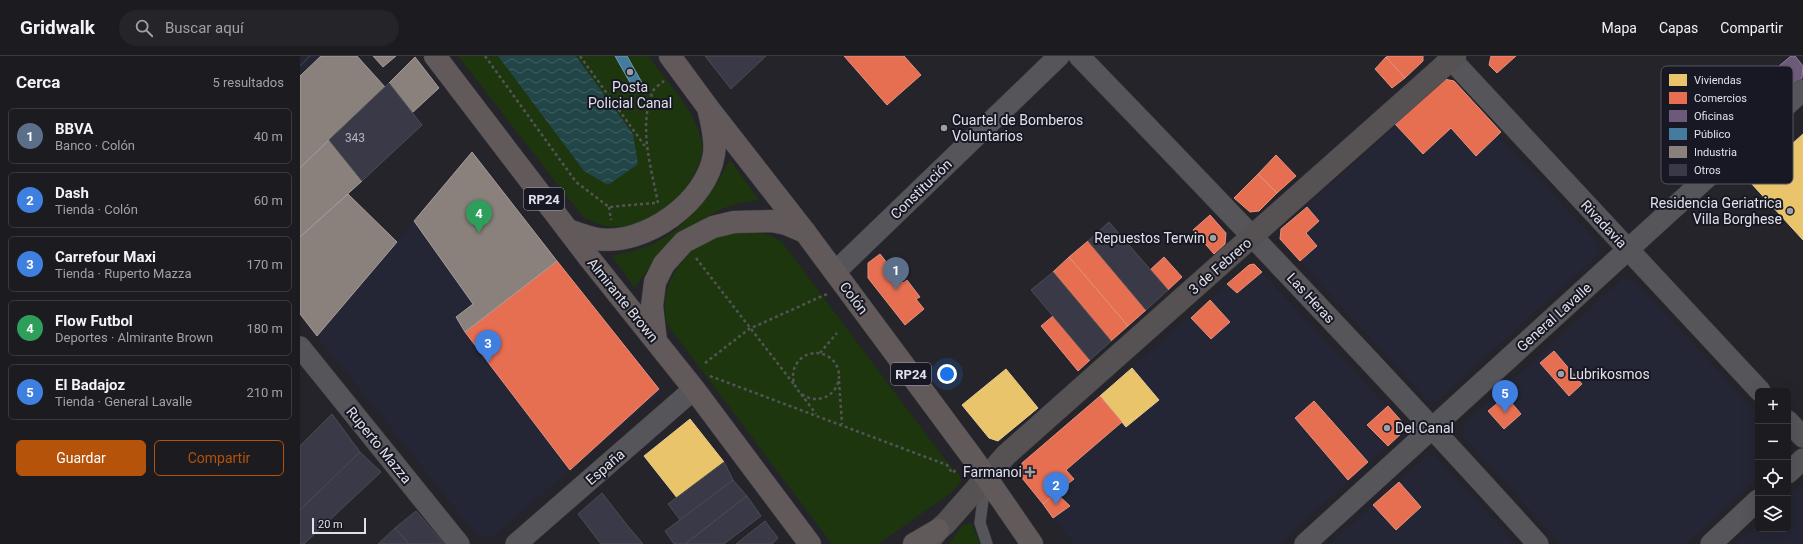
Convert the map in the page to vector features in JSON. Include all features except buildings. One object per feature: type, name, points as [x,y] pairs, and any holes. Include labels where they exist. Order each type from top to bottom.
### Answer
[{"type":"main road","name":"Almirante Brown","points":[[435,56],[568,230],[656,341],[702,382],[810,544]]},
{"type":"main road","name":"Colón","points":[[674,62],[806,232],[972,457],[1032,544]]},
{"type":"main road","name":"RP24","points":[[568,230],[597,239],[614,239],[637,235],[663,212],[680,211],[694,195],[710,170],[714,154],[714,134],[709,109]]},
{"type":"main road","points":[[656,341],[652,306],[655,282],[664,264],[684,242],[713,227],[734,222],[772,221],[786,224],[806,232]]},
{"type":"main road","points":[[914,544],[932,537]]},
{"type":"street","name":"Constitución","points":[[840,279],[1058,56]]},
{"type":"street","name":"Las Heras","points":[[1079,56],[1254,236],[1433,428],[1538,544]]},
{"type":"street","name":"3 de Febrero","points":[[932,537],[1006,455],[1254,236],[1452,57]]},
{"type":"street","name":"Rivadavia","points":[[1452,57],[1628,250],[1757,388]]},
{"type":"street","name":"General Lavalle","points":[[1793,99],[1803,90]]},
{"type":"street","name":"General Lavalle","points":[[1305,544],[1700,184]]},
{"type":"street","name":"Ruperto Mazza","points":[[300,346],[459,544]]},
{"type":"street","name":"España","points":[[516,544],[702,382]]},
{"type":"street","points":[[1791,424],[1803,437]]},
{"type":"street","points":[[1791,470],[1803,459]]},
{"type":"street","points":[[1711,544],[1755,503]]},
{"type":"lane","points":[[986,478],[980,522],[987,544]]},
{"type":"path","points":[[485,56],[576,182],[608,207],[663,212],[647,150],[647,112],[654,90],[674,62]]},
{"type":"path","points":[[580,56],[647,150]]},
{"type":"path","points":[[684,242],[749,329],[818,415]]},
{"type":"path","points":[[705,363],[749,329],[840,279]]},
{"type":"path","points":[[820,353],[837,333]]},
{"type":"path","points":[[796,387],[793,372],[795,366],[806,355],[820,353],[833,361],[839,375],[842,424]]},
{"type":"path","points":[[799,392],[807,398],[822,398],[834,390],[839,375]]},
{"type":"path","points":[[702,382],[818,415],[947,465],[952,473],[972,457]]},
{"type":"shaded area","points":[[300,56],[320,56],[300,75]]},
{"type":"shaded area","points":[[1447,80],[1599,244],[1599,254],[1437,401],[1429,402],[1280,239],[1281,229]]},
{"type":"shaded area","points":[[472,152],[662,392],[493,536],[479,538],[317,336]]},
{"type":"shaded area","points":[[1254,264],[1407,428],[1279,544],[1074,544],[1022,478],[1022,463],[1249,265]]},
{"type":"shaded area","points":[[1633,279],[1755,411],[1755,481],[1686,544],[1560,544],[1462,435],[1464,424],[1621,280]]},
{"type":"shaded area","points":[[1427,456],[1436,456],[1515,544],[1330,544]]},
{"type":"shaded area","points":[[1803,483],[1803,544],[1736,544],[1755,527],[1755,532],[1791,532],[1791,494]]},
{"type":"green space","points":[[458,56],[498,56],[584,171],[633,134],[576,56],[648,56],[680,97],[693,119],[702,143],[701,158],[697,169],[686,187],[675,200],[648,220],[632,225],[616,227],[599,224],[583,217]]},
{"type":"green space","points":[[730,160],[759,200],[725,208],[695,224],[672,243],[652,265],[635,288],[612,256],[651,245],[676,229],[697,209],[715,185]]},
{"type":"green space","points":[[734,232],[753,232],[765,234],[782,242],[949,465],[959,474],[961,481],[951,493],[878,544],[832,544],[667,324],[665,314],[666,294],[673,275],[679,266],[697,246],[703,242],[717,236]]},
{"type":"green space","points":[[971,523],[980,544],[949,544],[962,526]]},
{"type":"water","points":[[498,56],[576,56],[633,134],[638,164],[608,185],[584,171]]},
{"type":"place","name":"Posta Policial Canal","points":[[630,72]]},
{"type":"place","name":"Cuartel de Bomberos Voluntarios","points":[[944,128]]},
{"type":"place","name":"Residencia Geriatrica Villa Borghese","points":[[1790,211]]},
{"type":"place","name":"Flow Futbol","points":[[479,233]]},
{"type":"place","name":"Repuestos Terwin","points":[[1213,238]]},
{"type":"place","name":"BBVA","points":[[896,290]]},
{"type":"place","name":"Carrefour Maxi","points":[[488,363]]},
{"type":"place","name":"Lubrikosmos","points":[[1561,374]]},
{"type":"place","name":"El Badajoz","points":[[1505,413]]},
{"type":"place","name":"Del Canal","points":[[1387,428]]},
{"type":"place","name":"Farmanoi","points":[[1030,472]]},
{"type":"place","name":"Dash","points":[[1056,505]]}]
